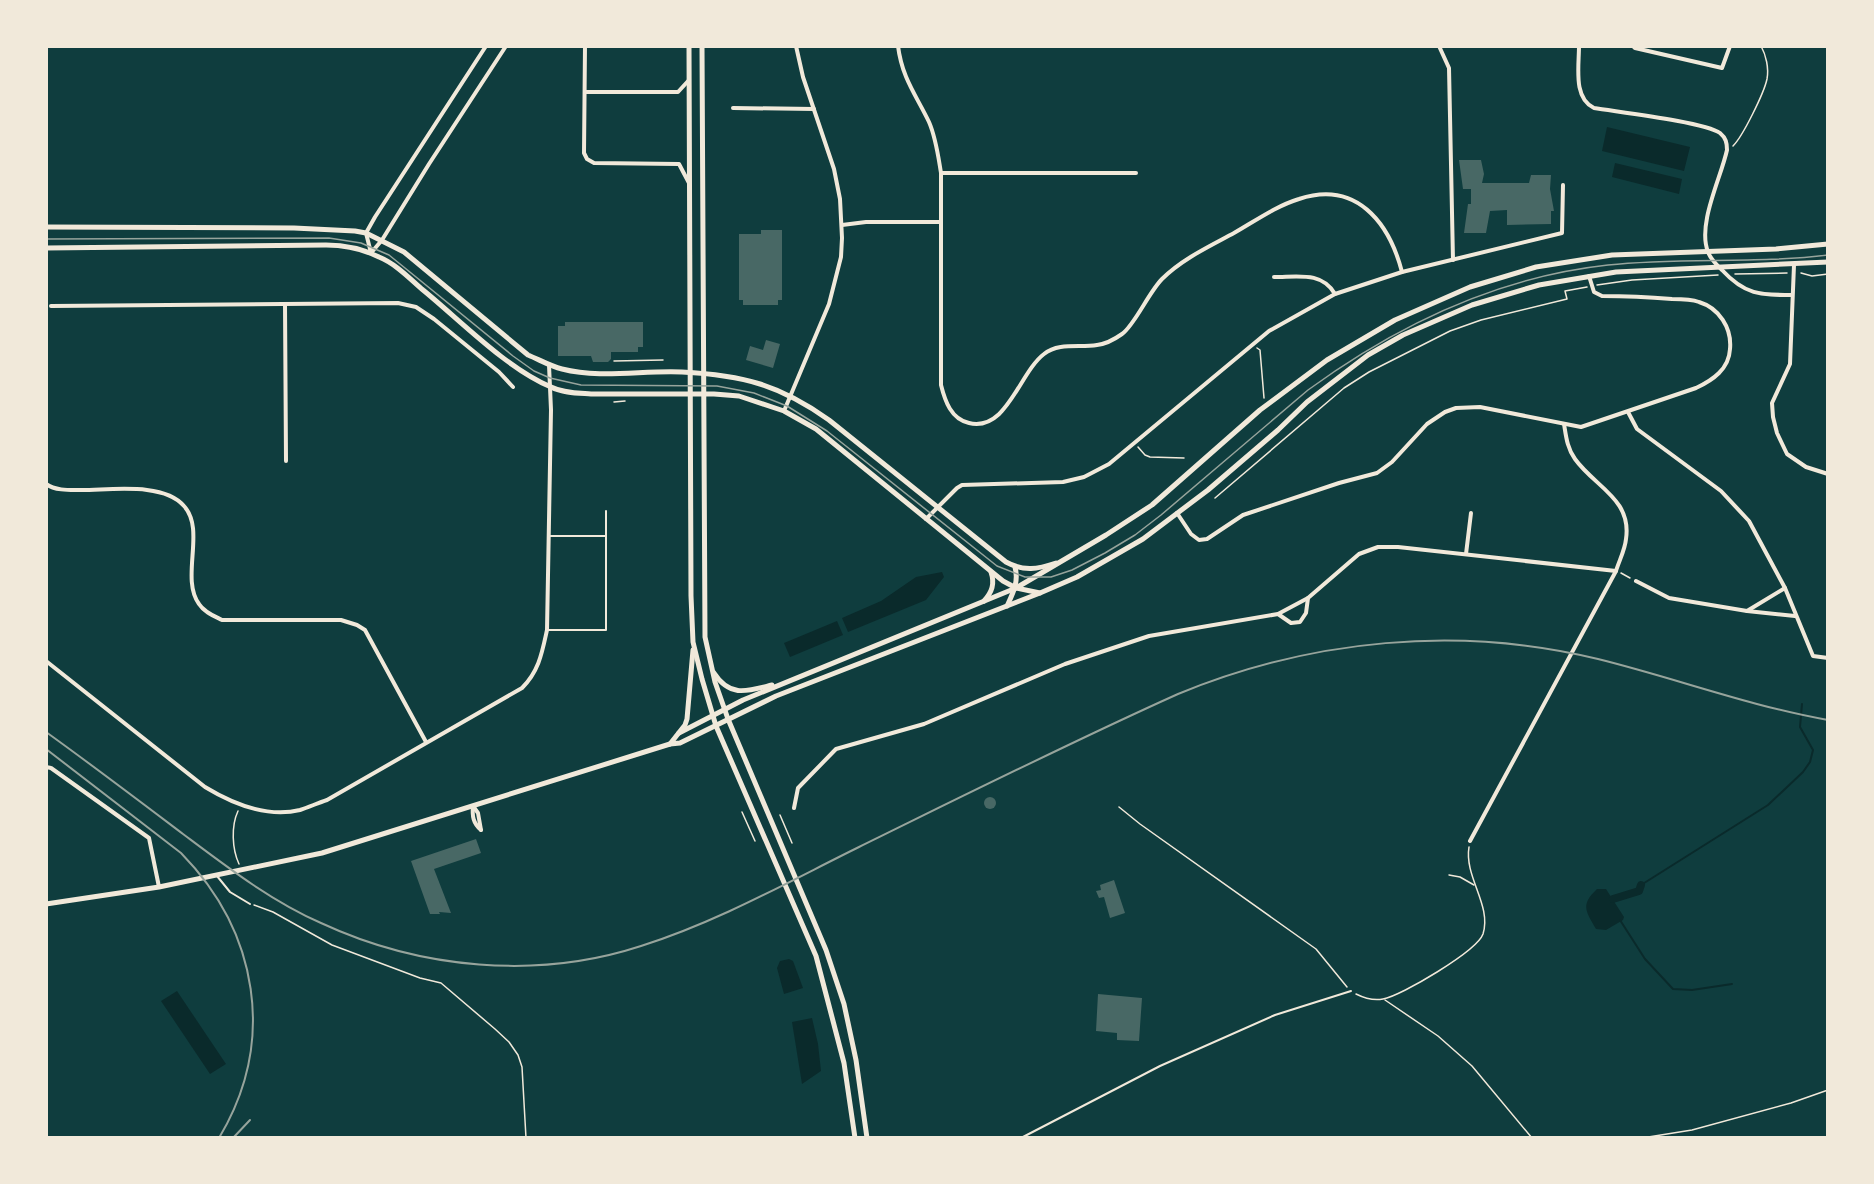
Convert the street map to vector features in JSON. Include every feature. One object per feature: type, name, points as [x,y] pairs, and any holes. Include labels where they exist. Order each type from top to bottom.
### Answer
[{"type":"main road","points":[[670,744],[685,725],[689,711],[693,642],[689,46]]},
{"type":"main road","points":[[702,46],[705,637],[710,667],[724,709],[830,961],[844,1004],[856,1060],[867,1137]]},
{"type":"main road","points":[[46,227],[294,228],[366,233],[404,252],[528,355],[549,365],[582,372],[682,372],[730,377],[771,387],[791,396],[829,420],[998,557],[1015,567],[1034,569],[1063,560]]},
{"type":"main road","points":[[46,248],[178,248],[213,245],[326,244],[370,253],[393,264],[503,357],[526,374],[551,388],[591,394],[714,394],[750,399],[784,411],[816,429],[1003,581],[1016,588],[1040,593]]},
{"type":"main road","points":[[679,733],[724,709],[791,680],[1016,588],[1152,505],[1274,399],[1327,360],[1395,320],[1470,287],[1536,267],[1612,255],[1776,249],[1827,244]]},
{"type":"main road","points":[[49,903],[159,887],[322,853],[670,744],[680,743],[776,696],[1077,578],[1143,539],[1208,490],[1330,383],[1377,350],[1403,335],[1472,305],[1539,285],[1589,276],[1648,269],[1827,262]]},
{"type":"main road","points":[[1007,606],[1016,588],[1015,567]]},
{"type":"main road","points":[[983,602],[990,594],[992,585],[990,570]]},
{"type":"main road","points":[[693,642],[716,726],[816,956],[844,1063],[855,1137]]},
{"type":"main road","points":[[710,667],[722,683],[738,691],[745,692],[791,680]]},
{"type":"street","points":[[370,253],[366,233],[380,208],[486,46]]},
{"type":"street","points":[[370,253],[382,240],[399,210],[506,46]]},
{"type":"street","points":[[585,46],[584,153],[587,159],[594,163],[679,164],[690,184]]},
{"type":"street","points":[[784,411],[824,320],[841,257],[840,199],[834,169],[796,46]]},
{"type":"street","points":[[898,46],[910,88],[929,122],[937,145],[941,173],[941,385],[948,405],[956,417],[966,422],[977,424],[997,417],[1010,402],[1035,360],[1048,351],[1061,347],[1098,345],[1124,333],[1162,279],[1182,263],[1297,199],[1321,194],[1332,195],[1355,201],[1366,208],[1387,231],[1402,272]]},
{"type":"street","points":[[1439,46],[1449,68],[1453,260]]},
{"type":"street","points":[[1579,46],[1581,95],[1585,102],[1594,108],[1704,127],[1722,135],[1727,144],[1727,150],[1710,206],[1705,239],[1707,250],[1712,260],[1745,291],[1767,295],[1792,295]]},
{"type":"street","points":[[1634,47],[1722,68],[1730,46]]},
{"type":"street","points":[[585,92],[678,92],[689,80]]},
{"type":"street","points":[[733,108],[814,109]]},
{"type":"street","points":[[941,173],[1136,173]]},
{"type":"street","points":[[926,519],[957,488],[969,483],[1063,482],[1094,472],[1108,464],[1269,331],[1335,294],[1402,272],[1562,233],[1563,184]]},
{"type":"street","points":[[842,225],[866,222],[941,222]]},
{"type":"street","points":[[1794,265],[1790,364],[1772,404],[1773,417],[1777,434],[1787,454],[1806,467],[1827,474]]},
{"type":"street","points":[[1177,513],[1191,534],[1199,540],[1207,539],[1243,515],[1377,472],[1392,462],[1426,424],[1456,408],[1480,407],[1581,427],[1628,412],[1714,379],[1727,361],[1730,339],[1727,326],[1719,315],[1699,302],[1634,296],[1602,296],[1594,291],[1589,276]]},
{"type":"street","points":[[1274,277],[1316,277],[1329,284],[1335,294]]},
{"type":"street","points":[[51,306],[398,303],[416,307],[435,319],[499,372],[513,387]]},
{"type":"street","points":[[285,304],[286,461]]},
{"type":"street","points":[[46,661],[205,787],[222,798],[240,805],[268,811],[298,810],[327,800],[522,688],[536,672],[542,659],[547,630],[551,388],[549,365]]},
{"type":"street","points":[[1628,412],[1637,429],[1721,491],[1749,521],[1785,588],[1813,656],[1827,658]]},
{"type":"street","points":[[1470,841],[1616,571],[1626,542],[1627,530],[1622,508],[1615,498],[1575,460],[1566,442],[1564,424]]},
{"type":"street","points":[[46,484],[68,490],[150,490],[170,494],[184,505],[192,520],[193,587],[198,604],[209,614],[222,620],[341,620],[357,625],[365,630],[426,742]]},
{"type":"street","points":[[1466,554],[1472,513]]},
{"type":"street","points":[[794,808],[798,788],[836,749],[924,724],[1065,664],[1149,636],[1278,614],[1308,598],[1359,554],[1378,547],[1398,547],[1616,571]]},
{"type":"street","points":[[1636,581],[1669,598],[1747,611],[1795,616]]},
{"type":"street","points":[[1747,611],[1785,588]]},
{"type":"street","points":[[1278,614],[1291,623],[1300,622],[1306,613],[1308,598]]},
{"type":"street","points":[[46,767],[51,768],[149,838],[159,887]]},
{"type":"street","points":[[473,806],[478,813],[481,830],[475,825],[472,814],[473,806]]},
{"type":"street","points":[[46,898],[49,903]]},
{"type":"lane","points":[[547,630],[606,630],[606,511]]},
{"type":"lane","points":[[549,536],[606,536]]},
{"type":"lane","points":[[217,876],[230,892],[250,904]]},
{"type":"lane","points":[[1021,1137],[1160,1066],[1275,1015],[1351,991]]},
{"type":"path","points":[[1727,150],[1743,135],[1767,78],[1766,55],[1761,46]]},
{"type":"path","points":[[1215,498],[1344,388],[1369,372],[1450,331],[1501,315],[1567,299],[1565,291],[1632,279],[1788,272]]},
{"type":"path","points":[[1800,273],[1812,276],[1827,274]]},
{"type":"path","points":[[1257,347],[1260,350],[1264,400]]},
{"type":"path","points":[[614,361],[663,360]]},
{"type":"path","points":[[1137,446],[1150,457],[1184,458]]},
{"type":"path","points":[[1616,571],[1636,581]]},
{"type":"path","points":[[240,805],[232,823],[236,859],[242,871]]},
{"type":"path","points":[[1119,807],[1307,942],[1323,956],[1340,981],[1351,991],[1369,999],[1383,999],[1392,996],[1442,968],[1469,950],[1479,940],[1483,932],[1484,918],[1468,862],[1470,841]]},
{"type":"path","points":[[742,812],[755,841]]},
{"type":"path","points":[[780,815],[792,843]]},
{"type":"path","points":[[1449,875],[1460,877],[1474,886]]},
{"type":"path","points":[[250,904],[273,912],[332,945],[420,978],[441,983],[509,1042],[518,1055],[525,1080],[526,1137]]},
{"type":"path","points":[[1383,999],[1423,1025],[1463,1058],[1532,1137]]},
{"type":"path","points":[[1642,1137],[1692,1130],[1791,1103],[1827,1090]]},
{"type":"water","points":[[1607,127],[1690,147],[1684,171],[1602,151]]},
{"type":"water","points":[[1615,163],[1682,179],[1679,194],[1612,177]]},
{"type":"water","points":[[942,572],[944,577],[926,600],[848,632],[842,618],[881,601],[916,577]]},
{"type":"water","points":[[837,621],[843,635],[790,657],[784,643]]},
{"type":"water","points":[[1597,889],[1606,889],[1624,917],[1623,920],[1606,930],[1596,929],[1586,908],[1588,899]]},
{"type":"water","points":[[789,959],[793,961],[803,988],[784,994],[777,968],[780,961]]},
{"type":"water","points":[[177,991],[226,1064],[210,1074],[161,1001]]},
{"type":"water","points":[[812,1018],[821,1071],[802,1084],[792,1022]]},
{"type":"building","points":[[1459,160],[1481,160],[1484,174],[1482,183],[1529,183],[1531,175],[1551,175],[1550,189],[1554,211],[1551,211],[1551,224],[1507,225],[1507,210],[1490,211],[1486,233],[1464,233],[1468,204],[1471,204],[1471,189],[1463,189]]},
{"type":"building","points":[[761,230],[782,230],[782,300],[778,300],[778,305],[743,305],[743,300],[739,300],[739,234],[761,234]]},
{"type":"building","points":[[565,322],[643,322],[643,347],[638,347],[638,352],[611,352],[611,359],[608,362],[593,362],[591,356],[558,356],[558,326],[565,326]]},
{"type":"building","points":[[766,340],[780,344],[773,368],[746,360],[750,346],[763,350]]},
{"type":"building","points":[[992,797],[996,803],[992,809],[988,809],[984,801]]},
{"type":"building","points":[[476,839],[481,853],[434,869],[451,913],[430,914],[411,861]]},
{"type":"building","points":[[1114,880],[1125,913],[1110,918],[1104,897],[1099,898],[1096,891],[1101,890],[1100,885]]},
{"type":"building","points":[[1098,994],[1142,998],[1139,1041],[1117,1040],[1117,1033],[1096,1031]]},
{"type":"waterway","points":[[1641,885],[1768,805],[1803,772],[1810,762],[1813,750],[1800,727],[1802,704]]},
{"type":"waterway","points":[[1613,899],[1639,891],[1641,885]]},
{"type":"waterway","points":[[1620,920],[1645,959],[1673,989],[1692,990],[1732,984]]},
{"type":"tram line","points":[[46,239],[329,238],[361,243],[389,255],[513,356],[534,371],[550,378],[581,385],[717,386],[754,393],[787,406],[827,431],[997,566],[1025,577],[1051,577],[1072,570],[1135,535],[1308,390],[1377,345],[1450,308],[1527,280],[1608,265],[1828,255]]},
{"type":"railway","points":[[46,732],[233,871],[267,894],[321,923],[359,939],[398,951],[479,965],[520,966],[601,957],[669,936],[752,901],[1018,769],[1178,694],[1229,675],[1333,650],[1386,643],[1439,641],[1492,642],[1546,648],[1598,659],[1741,700],[1828,720]]},
{"type":"railway","points":[[46,749],[181,853],[207,884],[228,917],[242,952],[251,989],[253,1026],[248,1064],[237,1101],[219,1138]]},
{"type":"railway","points":[[233,1138],[250,1120]]}]
